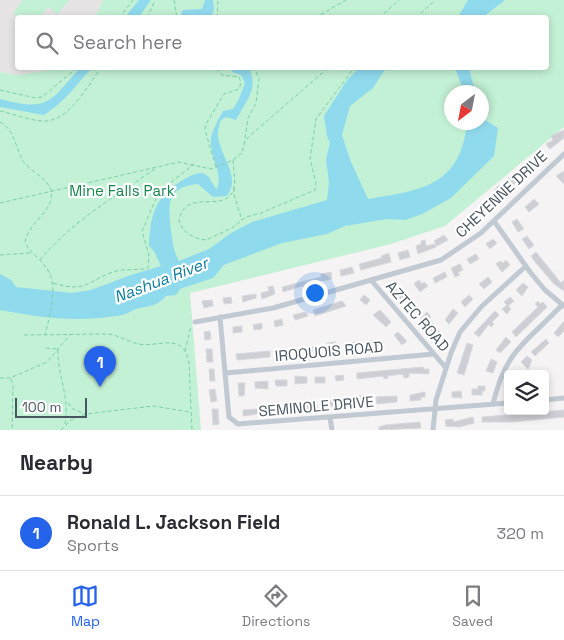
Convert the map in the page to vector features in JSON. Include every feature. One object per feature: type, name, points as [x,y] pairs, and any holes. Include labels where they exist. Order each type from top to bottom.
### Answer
[{"type":"street","name":"CHEYENNE DRIVE","points":[[196,322],[273,308],[445,258],[477,236],[564,154]]},
{"type":"street","points":[[493,404],[502,372],[514,353],[563,306],[545,290],[494,221]]},
{"type":"street","points":[[433,430],[434,409],[455,342],[467,323],[482,306],[526,266]]},
{"type":"street","name":"AZTEC ROAD","points":[[371,280],[446,368]]},
{"type":"street","name":"SEMINOLE DRIVE","points":[[220,317],[229,416],[238,424],[504,403]]},
{"type":"street","name":"IROQUOIS ROAD","points":[[226,373],[434,354]]},
{"type":"street","points":[[549,400],[564,398]]},
{"type":"street","points":[[330,418],[332,430]]},
{"type":"path","points":[[121,15],[133,0]]},
{"type":"path","points":[[148,15],[155,0]]},
{"type":"path","points":[[174,0],[176,15]]},
{"type":"path","points":[[217,15],[218,0]]},
{"type":"path","points":[[320,15],[346,0]]},
{"type":"path","points":[[383,15],[398,0]]},
{"type":"path","points":[[419,15],[435,0]]},
{"type":"path","points":[[0,90],[36,98],[42,97],[75,70]]},
{"type":"path","points":[[0,111],[43,121],[61,116],[70,108],[99,70]]},
{"type":"path","points":[[216,168],[205,130],[206,124],[224,94],[239,89],[241,83],[239,77],[222,75],[218,70]]},
{"type":"path","points":[[0,203],[180,162],[211,169],[233,160],[242,153],[248,118],[256,103],[259,78],[255,70]]},
{"type":"path","points":[[245,140],[326,70]]},
{"type":"path","points":[[234,187],[228,199],[220,202],[208,200],[191,203],[180,216],[180,225],[186,233],[206,240],[232,228],[242,220],[315,190],[316,183],[310,159],[316,119],[353,70]]},
{"type":"path","points":[[0,122],[10,130],[23,161],[48,184],[51,191],[47,210],[25,242],[31,253],[46,268],[53,282],[46,335]]},
{"type":"path","points":[[233,160],[234,195],[242,220]]},
{"type":"path","points":[[53,282],[72,288],[97,281],[114,272],[136,271],[148,268],[149,255],[142,231],[145,223],[159,192],[194,164]]},
{"type":"path","points":[[40,260],[50,247],[89,212],[156,167]]},
{"type":"path","points":[[0,256],[31,253]]},
{"type":"path","points":[[192,430],[188,362],[185,351],[190,326],[196,322]]},
{"type":"path","points":[[0,378],[10,378],[47,362],[71,334]]},
{"type":"path","points":[[24,335],[109,334],[138,344],[174,344],[185,351]]},
{"type":"path","points":[[46,348],[58,349]]},
{"type":"path","points":[[58,349],[59,366],[68,402],[65,425],[62,430]]},
{"type":"path","points":[[10,378],[13,386],[12,430]]},
{"type":"path","points":[[68,402],[73,409],[86,414]]},
{"type":"path","points":[[65,425],[86,414],[152,406],[191,412]]},
{"type":"shaded area","points":[[0,0],[103,0],[96,15],[15,15],[15,70],[51,70],[18,75],[0,72]]},
{"type":"green space","points":[[23,0],[69,0],[58,14],[48,7],[42,15],[16,15],[13,13]]},
{"type":"green space","name":"Mine Falls Park","points":[[103,0],[564,0],[564,127],[445,226],[391,244],[190,293],[201,430],[0,430],[0,72],[18,75],[50,70],[549,70],[549,15],[96,15]]},
{"type":"water","points":[[139,0],[151,0],[140,15],[127,15]]},
{"type":"water","points":[[205,0],[213,0],[214,9],[212,15],[181,15],[183,10],[202,9]]},
{"type":"water","points":[[468,0],[505,0],[486,15],[459,15]]},
{"type":"water","points":[[78,70],[90,70],[65,98],[44,115],[0,107],[0,99],[16,103],[39,104],[47,101]]},
{"type":"water","name":"Nashua River","points":[[232,70],[250,70],[253,82],[250,95],[236,120],[226,117],[221,120],[218,128],[218,139],[231,172],[231,188],[227,196],[213,197],[198,184],[180,189],[171,198],[170,221],[174,246],[179,261],[209,249],[231,233],[252,222],[327,200],[329,182],[326,159],[330,143],[324,116],[347,80],[357,70],[385,70],[373,88],[350,106],[342,135],[351,162],[368,199],[422,188],[436,181],[447,172],[456,160],[463,144],[466,130],[489,130],[489,122],[498,128],[494,156],[451,198],[422,214],[405,220],[387,219],[345,226],[327,234],[282,243],[224,265],[213,278],[180,289],[176,295],[166,296],[156,304],[136,309],[124,315],[76,319],[0,310],[0,274],[11,280],[16,287],[72,293],[91,290],[161,266],[154,251],[149,246],[151,225],[156,208],[166,193],[194,174],[201,173],[207,175],[217,189],[218,176],[211,147],[212,133],[223,111],[233,109],[238,101],[245,83],[241,75],[232,72]]},
{"type":"water","points":[[456,70],[470,70],[473,85],[461,85]]},
{"type":"building","points":[[564,130],[564,138],[550,149],[546,144],[553,140],[551,136]]},
{"type":"building","points":[[540,148],[544,153],[537,160],[532,155]]},
{"type":"building","points":[[564,171],[564,184],[556,176]]},
{"type":"building","points":[[516,173],[520,178],[501,197],[494,190],[499,185],[501,188],[510,176],[511,178]]},
{"type":"building","points":[[491,199],[495,204],[486,211],[482,206]]},
{"type":"building","points":[[534,199],[539,204],[529,212],[525,207]]},
{"type":"building","points":[[476,213],[481,218],[473,225],[468,220]]},
{"type":"building","points":[[517,219],[524,229],[518,232],[512,222]]},
{"type":"building","points":[[462,224],[466,230],[457,235],[454,229]]},
{"type":"building","points":[[444,235],[448,240],[437,246],[434,241]]},
{"type":"building","points":[[527,236],[534,245],[529,249],[522,239]]},
{"type":"building","points":[[493,239],[497,243],[490,249],[486,244]]},
{"type":"building","points":[[425,240],[426,246],[435,244],[436,247],[418,254],[416,246]]},
{"type":"building","points":[[408,250],[410,257],[400,260],[398,253]]},
{"type":"building","points":[[536,252],[561,283],[564,280],[564,291],[554,284],[536,263],[531,256]]},
{"type":"building","points":[[389,253],[391,262],[361,270],[359,264],[382,258],[381,256]]},
{"type":"building","points":[[476,254],[479,259],[470,264],[467,259]]},
{"type":"building","points":[[506,260],[510,265],[502,272],[496,264],[500,261],[503,263]]},
{"type":"building","points":[[460,264],[463,270],[458,272],[460,275],[455,277],[451,268]]},
{"type":"building","points":[[352,267],[354,273],[341,276],[340,270]]},
{"type":"building","points":[[331,272],[332,279],[316,282],[317,285],[306,288],[302,286],[283,292],[282,287],[321,277],[321,274]]},
{"type":"building","points":[[445,272],[447,277],[435,283],[433,278]]},
{"type":"building","points":[[488,277],[492,282],[484,289],[479,284]]},
{"type":"building","points":[[419,280],[422,284],[424,282],[428,286],[420,292],[414,284]]},
{"type":"building","points":[[523,283],[528,287],[522,296],[516,290]]},
{"type":"building","points":[[397,285],[403,292],[404,290],[407,293],[406,295],[419,308],[414,312],[403,297],[398,300],[401,295],[398,296],[392,290]]},
{"type":"building","points":[[273,286],[275,294],[262,299],[261,293],[269,291],[268,287]]},
{"type":"building","points":[[256,294],[256,298],[243,302],[242,296]]},
{"type":"building","points":[[364,295],[370,300],[366,305],[360,300]]},
{"type":"building","points":[[469,295],[473,299],[465,307],[461,302]]},
{"type":"building","points":[[231,297],[232,303],[224,304],[223,298]]},
{"type":"building","points":[[510,297],[514,301],[508,306],[511,309],[507,314],[502,309],[507,305],[504,302]]},
{"type":"building","points":[[212,300],[213,306],[204,308],[202,301]]},
{"type":"building","points":[[342,301],[346,306],[315,316],[313,310]]},
{"type":"building","points":[[538,301],[540,304],[543,302],[547,307],[516,337],[512,332],[538,307],[535,304]]},
{"type":"building","points":[[453,309],[458,313],[449,324],[445,320]]},
{"type":"building","points":[[380,310],[391,322],[386,327],[373,315]]},
{"type":"building","points":[[495,311],[499,315],[492,322],[494,324],[491,327],[489,324],[479,337],[474,333]]},
{"type":"building","points":[[306,312],[308,316],[295,320],[293,315]]},
{"type":"building","points":[[427,312],[431,317],[429,319],[445,338],[440,342],[420,319]]},
{"type":"building","points":[[282,319],[283,325],[275,327],[274,321]]},
{"type":"building","points":[[564,321],[564,331],[558,337],[554,333]]},
{"type":"building","points":[[262,323],[262,329],[254,330],[253,325]]},
{"type":"building","points":[[242,326],[242,332],[233,333],[233,327]]},
{"type":"building","points":[[210,331],[211,339],[205,340],[204,332]]},
{"type":"building","points":[[398,332],[407,341],[402,345],[394,335]]},
{"type":"building","points":[[506,337],[511,342],[500,353],[496,350]]},
{"type":"building","points":[[546,339],[549,343],[535,356],[531,352]]},
{"type":"building","points":[[381,340],[381,344],[367,348],[366,341]]},
{"type":"building","points":[[336,342],[337,351],[328,352],[327,343]]},
{"type":"building","points":[[356,342],[357,349],[347,350],[346,343]]},
{"type":"building","points":[[467,343],[473,345],[464,375],[457,373]]},
{"type":"building","points":[[315,346],[315,352],[304,353],[303,347]]},
{"type":"building","points":[[206,349],[212,349],[213,362],[207,362]]},
{"type":"building","points":[[290,349],[290,355],[279,356],[278,350]]},
{"type":"building","points":[[270,351],[270,357],[237,360],[236,354]]},
{"type":"building","points":[[527,356],[532,360],[528,369],[521,362]]},
{"type":"building","points":[[491,359],[497,362],[493,373],[486,371]]},
{"type":"building","points":[[423,367],[424,369],[429,369],[429,374],[409,373],[409,377],[404,378],[403,374],[387,376],[388,378],[384,379],[383,376],[357,379],[357,373]]},
{"type":"building","points":[[209,369],[214,369],[215,381],[210,381]]},
{"type":"building","points":[[343,375],[344,380],[336,381],[335,376]]},
{"type":"building","points":[[295,376],[307,377],[307,383],[295,384]]},
{"type":"building","points":[[315,377],[325,377],[325,383],[315,383]]},
{"type":"building","points":[[275,380],[287,380],[287,386],[276,386]]},
{"type":"building","points":[[268,381],[268,389],[255,388],[255,382]]},
{"type":"building","points":[[238,383],[245,383],[244,396],[239,396]]},
{"type":"building","points":[[478,386],[485,386],[485,391],[482,391],[482,395],[472,395],[472,389],[478,389]]},
{"type":"building","points":[[215,389],[217,401],[211,402],[209,390]]},
{"type":"building","points":[[461,391],[462,398],[452,397],[452,392]]},
{"type":"building","points":[[425,392],[425,397],[421,397],[421,400],[410,401],[410,395]]},
{"type":"building","points":[[352,396],[363,396],[364,405],[352,405]]},
{"type":"building","points":[[397,396],[397,402],[377,404],[376,397]]},
{"type":"building","points":[[336,398],[340,398],[341,406],[325,406],[325,400],[336,400]]},
{"type":"building","points":[[317,404],[318,410],[302,411],[302,405]]},
{"type":"building","points":[[284,406],[292,406],[293,412],[284,412]]},
{"type":"building","points":[[258,407],[272,407],[272,412],[243,416],[243,410],[258,409]]},
{"type":"building","points":[[212,409],[218,409],[219,424],[213,425]]},
{"type":"building","points":[[564,410],[564,417],[512,422],[482,422],[482,417],[549,415],[549,411]]},
{"type":"building","points":[[473,417],[474,423],[459,427],[446,426],[445,420],[453,419],[453,422]]},
{"type":"building","points":[[420,422],[421,428],[379,430],[379,427],[386,425]]},
{"type":"place","name":"Ronald L. Jackson Field","points":[[100,387]]}]
